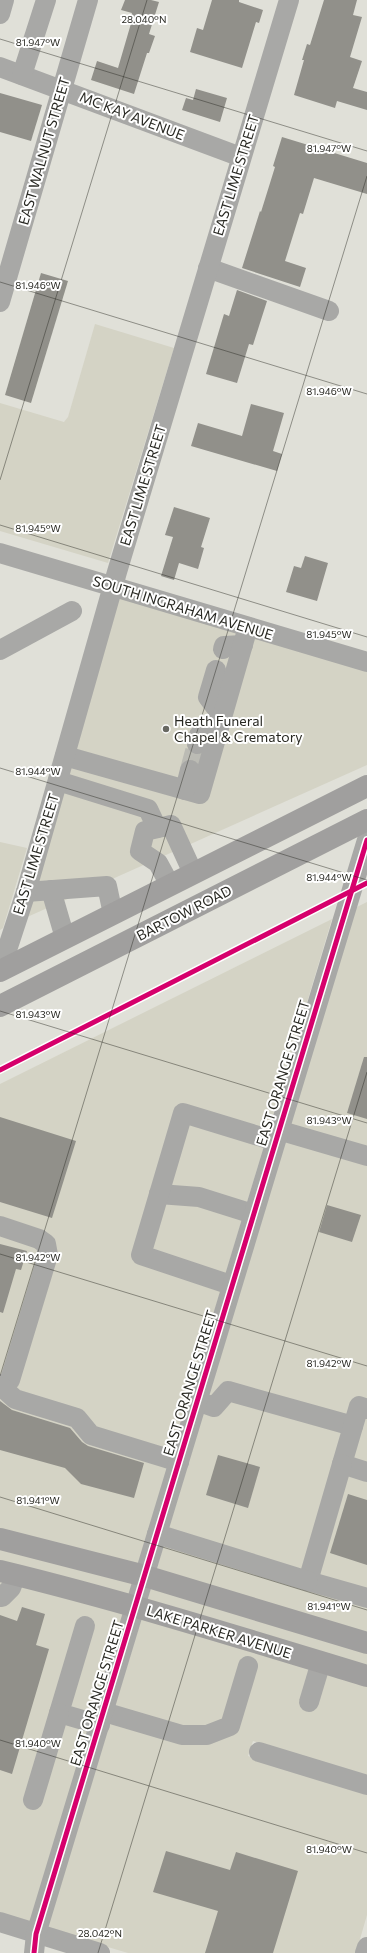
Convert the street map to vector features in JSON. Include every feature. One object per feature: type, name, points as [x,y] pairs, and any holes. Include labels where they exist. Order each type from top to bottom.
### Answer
[{"type":"main road","points":[[0,971],[367,786]]},
{"type":"main road","name":"BARTOW ROAD","points":[[0,1006],[367,820]]},
{"type":"main road","points":[[0,1539],[145,1576],[367,1643]]},
{"type":"main road","name":"LAKE PARKER AVENUE","points":[[8,1573],[135,1607],[367,1676]]},
{"type":"street","points":[[0,14],[4,0]]},
{"type":"street","points":[[22,75],[46,0]]},
{"type":"street","name":"EAST WALNUT STREET","points":[[0,302],[88,0]]},
{"type":"street","name":"EAST LIME STREET","points":[[0,971],[26,892],[112,587],[288,0]]},
{"type":"street","name":"MC KAY AVENUE","points":[[0,67],[241,157]]},
{"type":"street","points":[[208,268],[329,311]]},
{"type":"street","name":"SOUTH INGRAHAM AVENUE","points":[[0,553],[112,587],[246,636],[367,662]]},
{"type":"street","points":[[0,650],[72,612]]},
{"type":"street","points":[[223,649],[224,646],[246,636]]},
{"type":"street","points":[[65,756],[200,794],[246,636]]},
{"type":"street","points":[[216,670],[208,697],[220,725]]},
{"type":"street","points":[[197,744],[199,735],[220,725]]},
{"type":"street","points":[[185,790],[190,770]]},
{"type":"street","points":[[58,782],[148,809],[157,828]]},
{"type":"street","points":[[170,885],[158,863],[140,851],[145,831],[171,825],[193,873]]},
{"type":"street","name":"EAST ORANGE STREET","points":[[35,1943],[276,1136],[367,840]]},
{"type":"street","points":[[158,863],[182,851]]},
{"type":"street","points":[[26,892],[107,886],[112,914]]},
{"type":"street","points":[[51,890],[65,938]]},
{"type":"street","points":[[232,1285],[141,1256],[183,1113],[276,1136],[367,1156]]},
{"type":"street","points":[[159,1194],[199,1197],[253,1214]]},
{"type":"street","points":[[0,1226],[39,1239],[46,1244],[48,1255],[10,1380],[1,1387],[15,1399],[77,1418],[91,1435],[179,1462]]},
{"type":"street","points":[[197,1401],[214,1407],[228,1391],[353,1426]]},
{"type":"street","points":[[308,1581],[359,1406],[367,1409]]},
{"type":"street","points":[[342,1464],[367,1472]]},
{"type":"street","points":[[157,1534],[367,1598]]},
{"type":"street","points":[[0,1596],[2,1597],[11,1588],[8,1573]]},
{"type":"street","points":[[33,1800],[85,1626]]},
{"type":"street","points":[[310,1702],[322,1662]]},
{"type":"street","points":[[59,1713],[102,1718],[182,1735],[207,1735],[230,1726],[248,1666]]},
{"type":"street","points":[[259,1752],[367,1785]]},
{"type":"street","points":[[0,1922],[35,1943],[100,1953]]},
{"type":"street","points":[[365,1953],[367,1947]]},
{"type":"shaded area","points":[[95,324],[174,348],[108,563],[0,531],[0,403],[64,422],[68,417]]},
{"type":"shaded area","points":[[119,597],[367,671],[367,765],[25,918]]},
{"type":"shaded area","points":[[0,842],[27,848],[3,928],[0,930]]},
{"type":"shaded area","points":[[367,902],[367,1148],[289,1125],[355,908]]},
{"type":"shaded area","points":[[332,919],[138,1566],[0,1531],[0,1084]]},
{"type":"shaded area","points":[[285,1141],[367,1165],[367,1634],[156,1571]]},
{"type":"shaded area","points":[[0,1547],[134,1582],[129,1597],[0,1563]]},
{"type":"shaded area","points":[[0,1580],[124,1612],[30,1923],[0,1914]]},
{"type":"shaded area","points":[[151,1587],[367,1651],[367,1667],[147,1602]]},
{"type":"shaded area","points":[[142,1617],[367,1684],[367,1776],[253,1741],[248,1756],[367,1793],[367,1915],[356,1953],[128,1953],[47,1929]]},
{"type":"building","points":[[125,0],[151,0],[159,2],[149,34],[155,36],[149,53],[147,53],[134,94],[91,80],[97,61],[118,68],[132,20],[130,20],[132,13],[121,10]]},
{"type":"building","points":[[212,0],[239,0],[239,2],[263,10],[259,23],[256,22],[242,68],[190,52],[197,28],[203,30]]},
{"type":"building","points":[[324,0],[357,0],[353,15],[362,17],[350,57],[362,61],[353,88],[367,92],[367,110],[337,101],[335,108],[294,95],[307,44],[310,45]]},
{"type":"building","points":[[196,89],[227,98],[220,122],[182,110],[186,98],[193,100]]},
{"type":"building","points":[[0,93],[42,105],[31,141],[0,132]]},
{"type":"building","points":[[282,137],[367,163],[367,194],[314,178],[303,214],[300,213],[285,261],[306,268],[300,287],[242,268],[275,167],[273,166]]},
{"type":"building","points":[[41,273],[68,281],[31,403],[5,395]]},
{"type":"building","points":[[237,290],[267,301],[253,345],[249,344],[237,383],[206,374],[224,314],[229,316]]},
{"type":"building","points":[[251,404],[284,413],[273,451],[282,454],[277,471],[191,446],[198,423],[242,436]]},
{"type":"building","points":[[174,507],[210,518],[201,547],[204,548],[198,569],[179,563],[174,580],[161,576],[173,537],[165,535]]},
{"type":"building","points":[[305,556],[328,563],[317,601],[286,592],[294,566],[301,568]]},
{"type":"building","points":[[364,1057],[367,1057],[367,1119],[347,1113]]},
{"type":"building","points":[[0,1117],[76,1141],[52,1218],[0,1202]]},
{"type":"building","points":[[327,1205],[361,1215],[352,1242],[319,1232]]},
{"type":"building","points":[[0,1244],[27,1251],[21,1270],[16,1269],[3,1313],[0,1312]]},
{"type":"building","points":[[0,1401],[12,1410],[70,1428],[82,1442],[88,1446],[144,1463],[134,1498],[81,1484],[65,1468],[0,1450]]},
{"type":"building","points":[[218,1455],[260,1467],[248,1508],[206,1495]]},
{"type":"building","points":[[348,1494],[367,1500],[367,1565],[330,1553]]},
{"type":"building","points":[[22,1607],[45,1614],[36,1645],[49,1649],[12,1774],[0,1770],[0,1615],[17,1621]]},
{"type":"building","points":[[166,1851],[230,1870],[236,1852],[298,1871],[273,1953],[205,1953],[218,1911],[153,1892]]},
{"type":"tunnel","points":[[190,770],[197,744]]},
{"type":"railway","points":[[0,1070],[367,883]]},
{"type":"cycle path","points":[[34,1953],[36,1934],[367,840]]},
{"type":"cycle path","points":[[0,1070],[367,883]]},
{"type":"place","name":"Heath Funeral Chapel & Crematory","points":[[166,729]]}]
